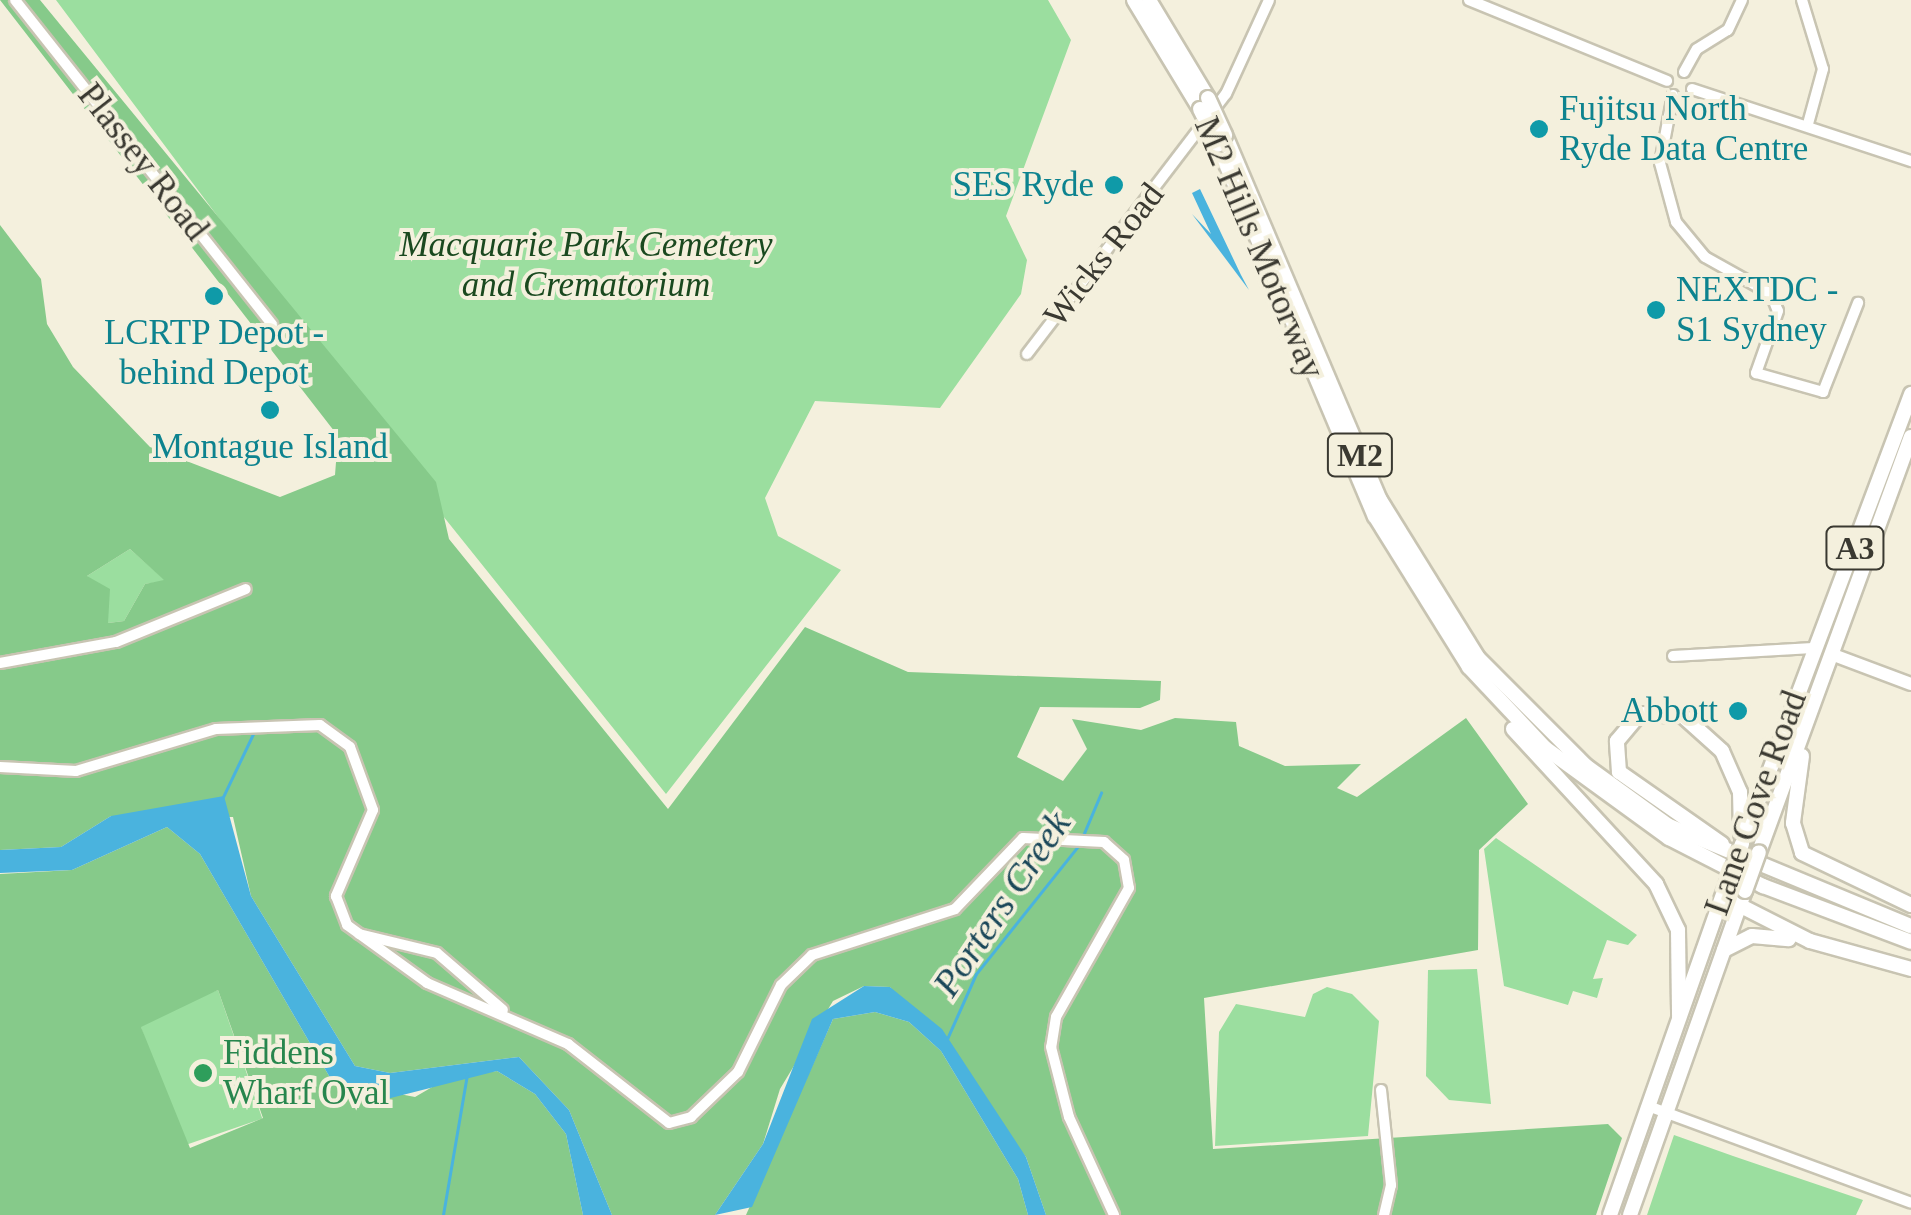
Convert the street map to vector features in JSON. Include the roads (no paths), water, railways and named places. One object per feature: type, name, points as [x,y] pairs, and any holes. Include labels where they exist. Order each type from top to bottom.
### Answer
[{"type":"highway","points":[[1124,0],[1151,23]]},
{"type":"highway","name":"M2 Hills Motorway","points":[[1134,0],[1204,104]]},
{"type":"highway","name":"M2 Hills Motorway","points":[[1149,0],[1222,140],[1380,500],[1461,636],[1586,766],[1668,826],[1911,926]]},
{"type":"highway","name":"M2 Hills Motorway","points":[[1222,140],[1375,516],[1469,668],[1545,748],[1669,838],[1763,886],[1911,942]]},
{"type":"highway","name":"Lane Cove Road","points":[[1610,1215],[1813,648],[1911,394]]},
{"type":"highway","name":"Lane Cove Road","points":[[1630,1215],[1911,437]]},
{"type":"highway","points":[[1813,648],[1830,654]]},
{"type":"highway","name":"M2","points":[[1469,668],[1476,689],[1656,884],[1678,930],[1679,1017]]},
{"type":"highway","name":"M2","points":[[1742,844],[1740,792],[1722,752],[1672,711],[1630,721],[1616,758],[1625,780],[1757,860]]},
{"type":"highway","points":[[1809,716],[1793,816],[1800,849],[1911,905]]},
{"type":"highway","points":[[1725,889],[1810,941]]},
{"type":"highway","points":[[1724,951],[1752,936],[1810,941],[1911,969]]},
{"type":"main road","points":[[1830,654],[1911,684]]},
{"type":"street","name":"Plassey Road","points":[[15,0],[272,324]]},
{"type":"street","name":"Wicks Road","points":[[1028,354],[1226,94],[1269,0]]},
{"type":"street","points":[[1469,0],[1667,81],[1673,95],[1660,163],[1676,222],[1704,257],[1757,288],[1778,311],[1756,372],[1807,392],[1826,388],[1858,303]]},
{"type":"street","points":[[1667,81],[1684,72],[1697,49],[1728,30],[1742,0]]},
{"type":"street","points":[[1802,0],[1824,68],[1808,124]]},
{"type":"street","points":[[1684,72],[1692,88]]},
{"type":"street","points":[[1673,95],[1692,88],[1911,161]]},
{"type":"street","points":[[0,663],[116,642],[246,589]]},
{"type":"street","points":[[1673,656],[1813,648]]},
{"type":"street","points":[[0,767],[76,770],[252,725],[320,725],[367,774],[373,810],[335,908],[358,934],[427,983],[512,1017],[574,1048],[651,1116],[684,1120],[738,1072],[799,964],[828,946],[950,912],[1023,838],[1093,840],[1124,860],[1129,888],[1056,1018],[1051,1046],[1064,1104],[1114,1215]]},
{"type":"street","points":[[358,934],[437,953],[512,1017]]},
{"type":"street","points":[[1381,1090],[1391,1185],[1384,1215]]},
{"type":"street","points":[[1648,1106],[1911,1203]]},
{"type":"water","points":[[1200,189],[1249,290],[1192,214],[1211,234],[1192,193]]},
{"type":"water","points":[[224,796],[251,896],[355,1066],[390,1073],[519,1057],[569,1110],[612,1215],[583,1215],[566,1134],[535,1094],[497,1071],[375,1102],[332,1081],[200,854],[167,827],[72,870],[0,873],[0,850],[61,847],[111,816]]},
{"type":"water","points":[[864,986],[890,987],[942,1029],[1026,1157],[1046,1215],[1028,1215],[1018,1179],[941,1051],[909,1022],[875,1012],[833,1019],[752,1207],[715,1215],[763,1144],[812,1019]]},
{"type":"waterway","points":[[223,797],[254,732]]},
{"type":"waterway","name":"Porters Creek","points":[[1082,838],[1101,793]]},
{"type":"waterway","name":"Porters Creek","points":[[947,1039],[976,974],[1079,845]]},
{"type":"waterway","points":[[443,1215],[467,1074]]},
{"type":"place","name":"Fujitsu North Ryde Data Centre","points":[[1539,129]]},
{"type":"place","name":"SES Ryde","points":[[1114,185]]},
{"type":"place","name":"LCRTP Depot - behind Depot","points":[[214,296]]},
{"type":"place","name":"NEXTDC - S1 Sydney","points":[[1656,310]]},
{"type":"place","name":"Montague Island","points":[[270,410]]},
{"type":"place","name":"Abbott","points":[[1738,711]]},
{"type":"place","name":"Fiddens Wharf Oval","points":[[203,1073]]},
{"type":"park label","name":"Macquarie Park Cemetery and Crematorium","points":[[586,265]]}]
